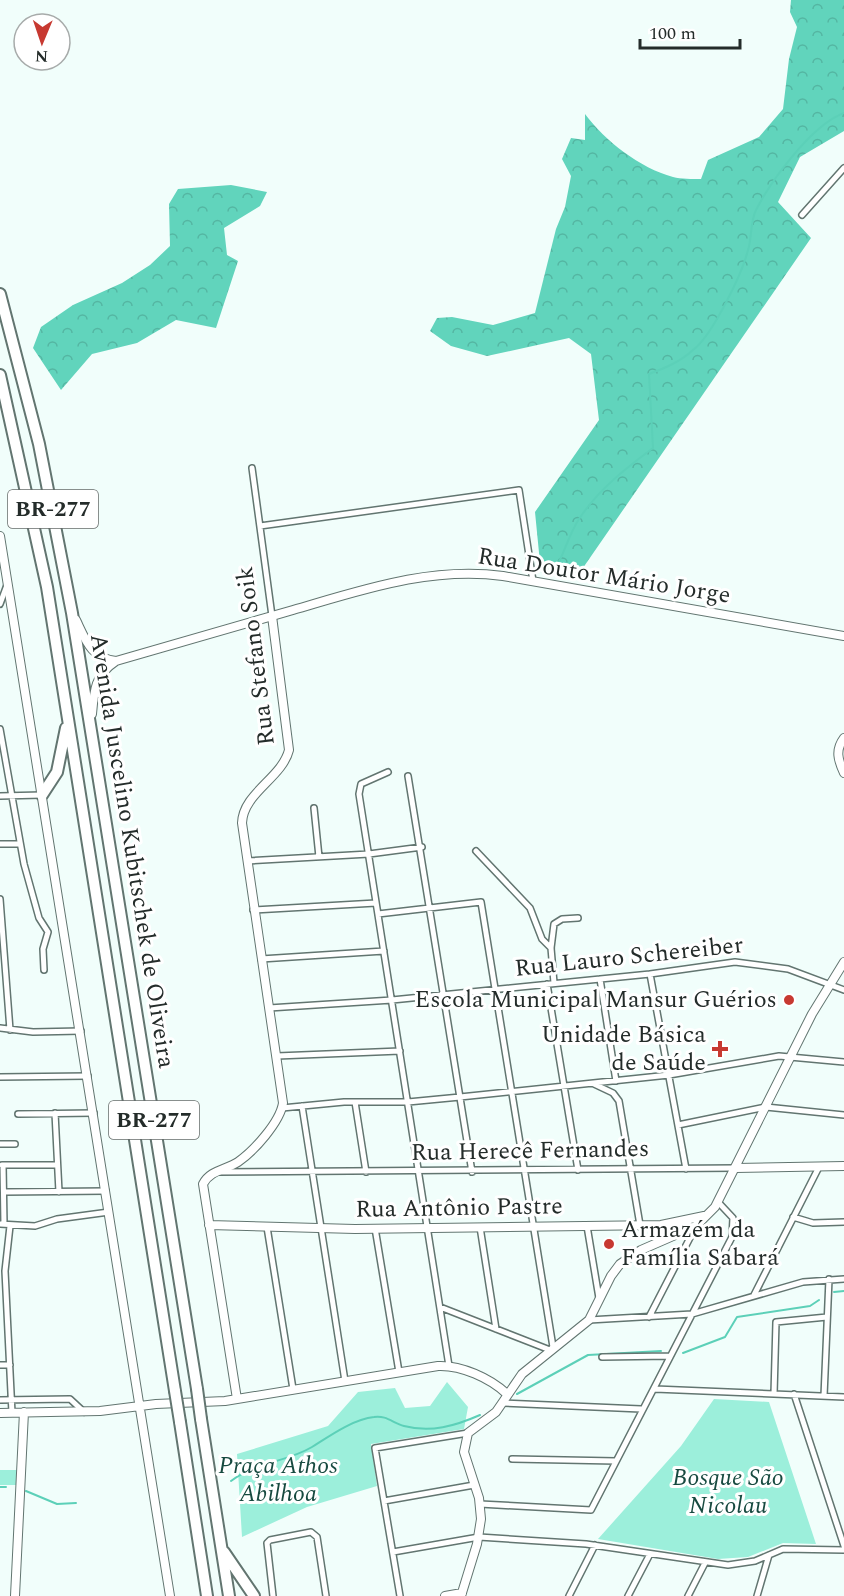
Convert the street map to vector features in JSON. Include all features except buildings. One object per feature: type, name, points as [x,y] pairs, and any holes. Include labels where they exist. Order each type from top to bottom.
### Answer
[{"type":"highway","name":"Avenida Juscelino Kubitschek de Oliveira","points":[[0,294],[39,444],[72,612],[229,1596]]},
{"type":"highway","name":"Avenida Juscelino Kubitschek de Oliveira","points":[[0,375],[39,546],[68,716],[207,1596]]},
{"type":"highway","points":[[42,795],[57,772],[68,716]]},
{"type":"highway","points":[[221,1547],[254,1596]]},
{"type":"street","points":[[802,215],[844,168]]},
{"type":"street","name":"Rua Stefano Soik","points":[[247,861],[242,823],[248,805],[282,767],[289,750],[252,468]]},
{"type":"street","points":[[260,526],[519,490],[533,581]]},
{"type":"street","points":[[0,536],[4,582],[81,1031],[170,1596]]},
{"type":"street","name":"Rua Doutor Mário Jorge","points":[[116,660],[364,590],[426,576],[474,573],[533,581],[844,636]]},
{"type":"street","points":[[0,604],[4,582]]},
{"type":"street","points":[[72,612],[92,651],[102,658],[116,660]]},
{"type":"street","points":[[90,728],[95,684],[103,670],[116,660]]},
{"type":"street","points":[[0,729],[20,844],[39,918],[48,932],[43,949],[44,970]]},
{"type":"street","points":[[844,738],[840,744],[838,757],[844,773]]},
{"type":"street","points":[[388,772],[363,782],[359,787],[449,1366]]},
{"type":"street","points":[[408,776],[422,848],[472,1172]]},
{"type":"street","points":[[0,796],[42,795]]},
{"type":"street","points":[[314,808],[319,857]]},
{"type":"street","points":[[0,844],[20,844]]},
{"type":"street","points":[[237,1399],[203,1184],[207,1178],[235,1164],[245,1155],[282,1108],[283,1091],[247,861],[369,854],[422,848]]},
{"type":"street","points":[[476,851],[530,908],[542,939],[551,948]]},
{"type":"street","points":[[0,899],[10,1030]]},
{"type":"street","points":[[378,914],[482,902],[552,1348]]},
{"type":"street","points":[[254,910],[376,903]]},
{"type":"street","points":[[578,918],[562,919],[554,924],[551,948],[551,983],[564,1086],[578,1170]]},
{"type":"street","points":[[261,959],[384,951]]},
{"type":"street","points":[[648,1317],[696,1226],[718,1202],[812,1014],[844,962]]},
{"type":"street","name":"Rua Lauro Schereiber","points":[[269,1008],[392,1000],[650,974],[723,964],[753,963],[788,969],[844,990]]},
{"type":"street","points":[[650,974],[686,1169]]},
{"type":"street","points":[[600,979],[616,1081]]},
{"type":"street","points":[[0,1028],[33,1032],[81,1031]]},
{"type":"street","points":[[277,1056],[400,1051]]},
{"type":"street","points":[[282,1108],[355,1102],[408,1102],[512,1092],[669,1075],[774,1056],[844,1062]]},
{"type":"street","points":[[0,1077],[88,1076]]},
{"type":"street","points":[[591,1083],[613,1093],[619,1101],[640,1226]]},
{"type":"street","points":[[355,1102],[366,1172]]},
{"type":"street","points":[[302,1106],[345,1381]]},
{"type":"street","points":[[678,1125],[766,1107],[844,1115]]},
{"type":"street","points":[[55,1113],[59,1192]]},
{"type":"street","points":[[18,1114],[94,1113]]},
{"type":"street","points":[[0,1144],[15,1144]]},
{"type":"street","points":[[12,1413],[8,1325],[3,1304],[5,1224],[2,1165],[57,1164]]},
{"type":"street","name":"Rua Herecê Fernandes","points":[[216,1172],[472,1172],[844,1166]]},
{"type":"street","points":[[754,1295],[819,1167]]},
{"type":"street","points":[[4,1192],[106,1191]]},
{"type":"street","points":[[480,1504],[591,1510],[641,1409],[655,1389],[734,1229],[733,1218],[718,1202]]},
{"type":"street","points":[[5,1224],[35,1226],[57,1219],[109,1212]]},
{"type":"street","name":"Rua Antônio Pastre","points":[[209,1226],[427,1228],[640,1226],[681,1223],[707,1215]]},
{"type":"street","points":[[793,1217],[813,1223],[844,1222]]},
{"type":"street","points":[[587,1226],[600,1300]]},
{"type":"street","points":[[400,1596],[375,1448],[468,1433],[496,1412],[522,1374],[589,1320],[611,1276],[626,1259],[696,1226]]},
{"type":"street","points":[[267,1227],[293,1389]]},
{"type":"street","points":[[480,1227],[496,1329]]},
{"type":"street","points":[[375,1228],[399,1372]]},
{"type":"street","points":[[824,1396],[829,1279]]},
{"type":"street","points":[[589,1320],[692,1314],[803,1282],[844,1279]]},
{"type":"street","points":[[440,1307],[552,1348]]},
{"type":"street","points":[[774,1394],[777,1322],[827,1317]]},
{"type":"street","points":[[0,1325],[8,1325]]},
{"type":"street","points":[[0,1345],[9,1345]]},
{"type":"street","points":[[602,1357],[670,1356]]},
{"type":"street","points":[[0,1365],[10,1365]]},
{"type":"street","points":[[0,1413],[84,1412],[140,1408],[156,1404],[237,1399],[449,1366],[493,1382],[507,1394]]},
{"type":"street","points":[[655,1389],[844,1396]]},
{"type":"street","points":[[393,1552],[479,1537],[595,1545],[705,1563],[739,1565],[783,1549],[844,1548],[794,1394]]},
{"type":"street","points":[[0,1400],[70,1399],[84,1412]]},
{"type":"street","points":[[503,1403],[641,1409]]},
{"type":"street","points":[[15,1596],[24,1412]]},
{"type":"street","points":[[445,1596],[462,1595],[479,1537],[480,1504],[464,1452],[468,1433]]},
{"type":"street","points":[[512,1459],[616,1461]]},
{"type":"street","points":[[384,1501],[474,1485]]},
{"type":"street","points":[[273,1596],[267,1543],[270,1539],[314,1533],[317,1537],[326,1596]]},
{"type":"street","points":[[569,1596],[595,1545]]},
{"type":"street","points":[[628,1596],[650,1554]]},
{"type":"street","points":[[757,1596],[769,1555]]},
{"type":"street","points":[[688,1596],[705,1563]]},
{"type":"green space","points":[[791,0],[844,0],[844,131],[800,157],[778,202],[811,238],[576,578],[541,573],[535,512],[599,420],[591,354],[569,338],[487,356],[451,346],[430,331],[437,318],[452,317],[493,325],[535,313],[556,229],[565,207],[571,176],[562,159],[571,138],[585,140],[585,114],[624,152],[648,167],[679,178],[701,179],[708,160],[759,137],[783,109],[789,59],[797,27],[790,12]]},
{"type":"green space","points":[[231,185],[267,192],[260,206],[224,228],[227,255],[238,261],[216,328],[176,320],[137,343],[92,354],[61,390],[33,348],[41,327],[73,305],[122,283],[150,265],[170,246],[169,204],[178,189]]},
{"type":"green space","name":"Praça Athos Abilhoa","points":[[447,1382],[468,1407],[464,1429],[371,1444],[377,1486],[307,1507],[242,1537],[237,1454],[328,1426],[358,1392],[395,1388],[405,1408],[430,1406]]},
{"type":"green space","name":"Bosque São Nicolau","points":[[714,1399],[769,1402],[816,1544],[783,1543],[748,1557],[718,1559],[598,1539],[681,1446]]},
{"type":"green space","points":[[0,1470],[17,1470],[16,1485],[0,1485]]},
{"type":"waterway","points":[[555,570],[575,525],[595,498],[613,480],[653,448],[649,374],[683,358],[701,343],[717,319],[740,274],[749,245],[754,215],[763,197],[782,169],[806,141],[832,119],[844,113]]},
{"type":"waterway","points":[[834,1292],[844,1291]]},
{"type":"waterway","points":[[683,1353],[725,1337],[737,1317],[810,1306],[819,1300]]},
{"type":"waterway","points":[[517,1394],[588,1355],[661,1351]]},
{"type":"waterway","points":[[231,1481],[251,1470],[302,1452],[341,1429],[366,1418],[382,1417],[404,1426],[424,1429],[452,1425],[480,1415]]},
{"type":"waterway","points":[[0,1487],[6,1487]]},
{"type":"waterway","points":[[26,1491],[57,1504],[76,1503]]},
{"type":"place","name":"Escola Municipal Mansur Guérios","points":[[789,1000]]},
{"type":"place","name":"Unidade Básica de Saúde","points":[[720,1049]]},
{"type":"place","name":"Armazém da Família Sabará","points":[[609,1244]]}]
